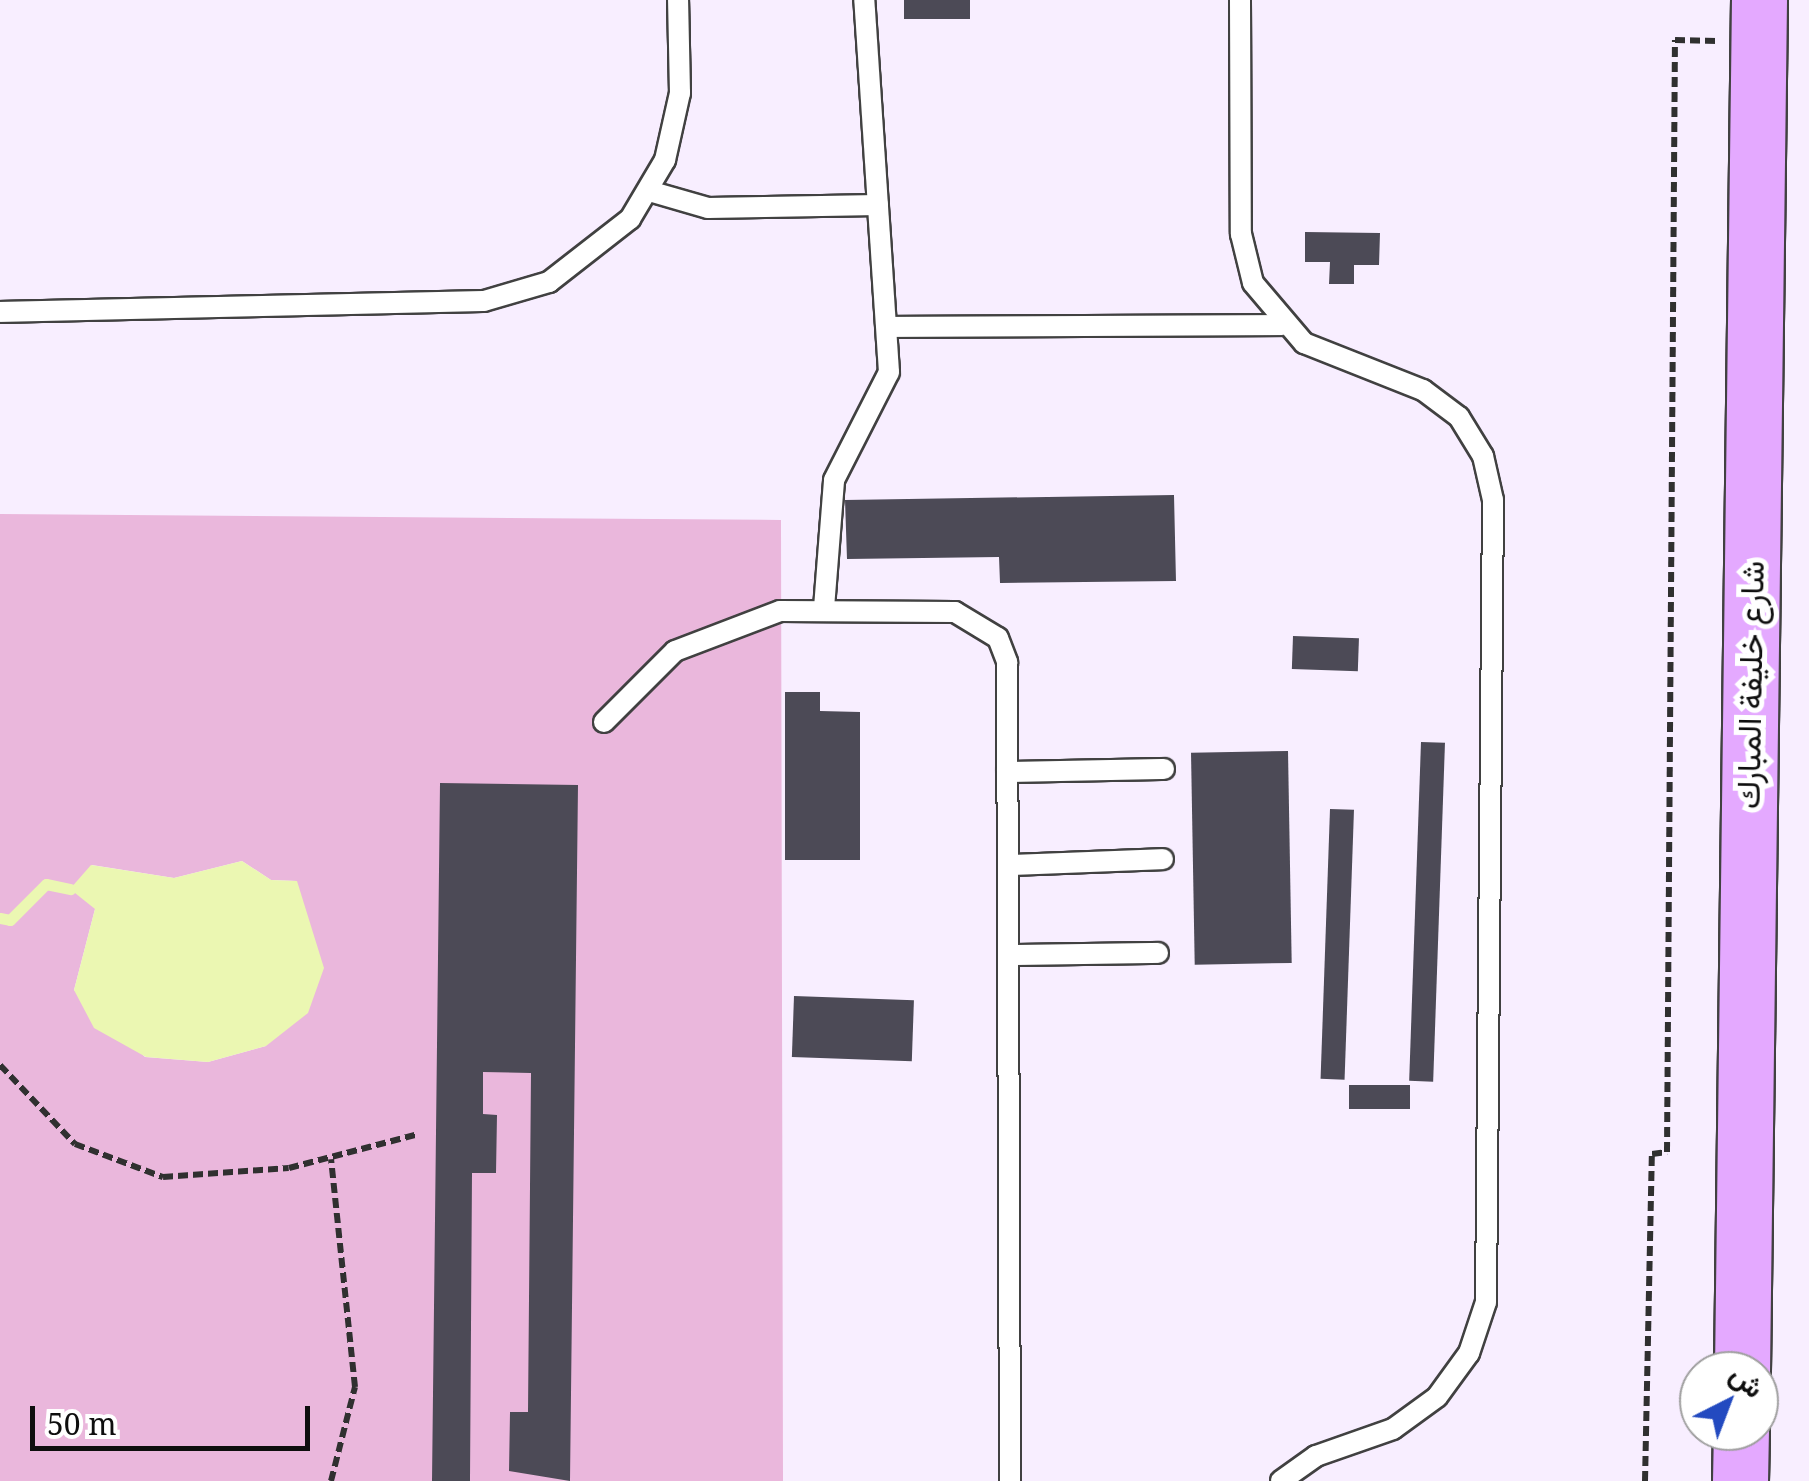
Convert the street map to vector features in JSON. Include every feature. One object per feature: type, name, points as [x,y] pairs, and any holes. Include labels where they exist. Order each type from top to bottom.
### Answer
[{"type":"main road","name":"شارع خليفة المبارك","points":[[1742,1351],[1758,21]]},
{"type":"main road","points":[[1740,1481],[1741,1451]]},
{"type":"lane","points":[[0,312],[484,301],[580,265],[650,191],[674,127],[678,0]]},
{"type":"lane","points":[[824,608],[834,480],[887,387],[887,327],[864,0]]},
{"type":"lane","points":[[1240,0],[1241,234],[1254,283],[1282,325],[1329,356],[1442,402],[1478,446],[1493,500],[1486,1302],[1469,1353],[1437,1397],[1392,1429],[1316,1456],[1282,1481]]},
{"type":"lane","points":[[650,191],[708,208],[878,205]]},
{"type":"lane","points":[[887,327],[1282,325]]},
{"type":"lane","points":[[604,722],[649,672],[704,634],[780,610],[955,612],[990,628],[1006,662],[1010,1481]]},
{"type":"lane","points":[[1008,772],[1164,769]]},
{"type":"lane","points":[[1008,864],[1162,860]]},
{"type":"lane","points":[[1009,955],[1158,953]]},
{"type":"path","points":[[1645,1481],[1652,1154],[1667,1152],[1675,40],[1758,21]]},
{"type":"path","points":[[0,1065],[52,1128],[132,1170],[220,1178],[331,1160],[419,1134]]},
{"type":"path","points":[[331,1160],[355,1387],[331,1481]]},
{"type":"shaded area","points":[[0,514],[781,520],[783,1481],[0,1481]],"holes":[[[242,861],[271,880],[297,881],[266,1046],[208,1062],[145,1057],[74,990],[95,909],[92,865],[174,878]]]},
{"type":"shaded area","points":[[242,861],[271,880],[297,881],[324,968],[308,1013],[266,1046],[208,1062],[146,1057],[94,1028],[74,990],[95,909],[70,889],[91,865],[174,878]]},
{"type":"building","points":[[904,0],[970,0],[970,19],[904,19]]},
{"type":"building","points":[[1305,232],[1380,233],[1379,265],[1354,265],[1354,284],[1329,284],[1330,262],[1305,262]]},
{"type":"building","points":[[1174,495],[1176,581],[1000,583],[999,557],[847,559],[845,500]]},
{"type":"building","points":[[1293,636],[1359,638],[1358,671],[1292,669]]},
{"type":"building","points":[[785,692],[820,692],[820,711],[860,712],[860,860],[785,860]]},
{"type":"building","points":[[1421,742],[1445,743],[1433,1082],[1409,1081]]},
{"type":"building","points":[[1288,751],[1292,963],[1195,965],[1191,753]]},
{"type":"building","points":[[440,783],[578,785],[570,1481],[509,1471],[510,1412],[528,1412],[531,1073],[483,1072],[483,1114],[497,1115],[496,1173],[472,1173],[470,1481],[432,1481]]},
{"type":"building","points":[[1330,809],[1354,810],[1345,1080],[1321,1079]]},
{"type":"building","points":[[794,996],[914,1000],[912,1061],[792,1057]]},
{"type":"building","points":[[1349,1085],[1410,1085],[1410,1109],[1349,1109]]},
{"type":"waterway","points":[[0,918],[10,920],[46,884],[70,889]]}]
